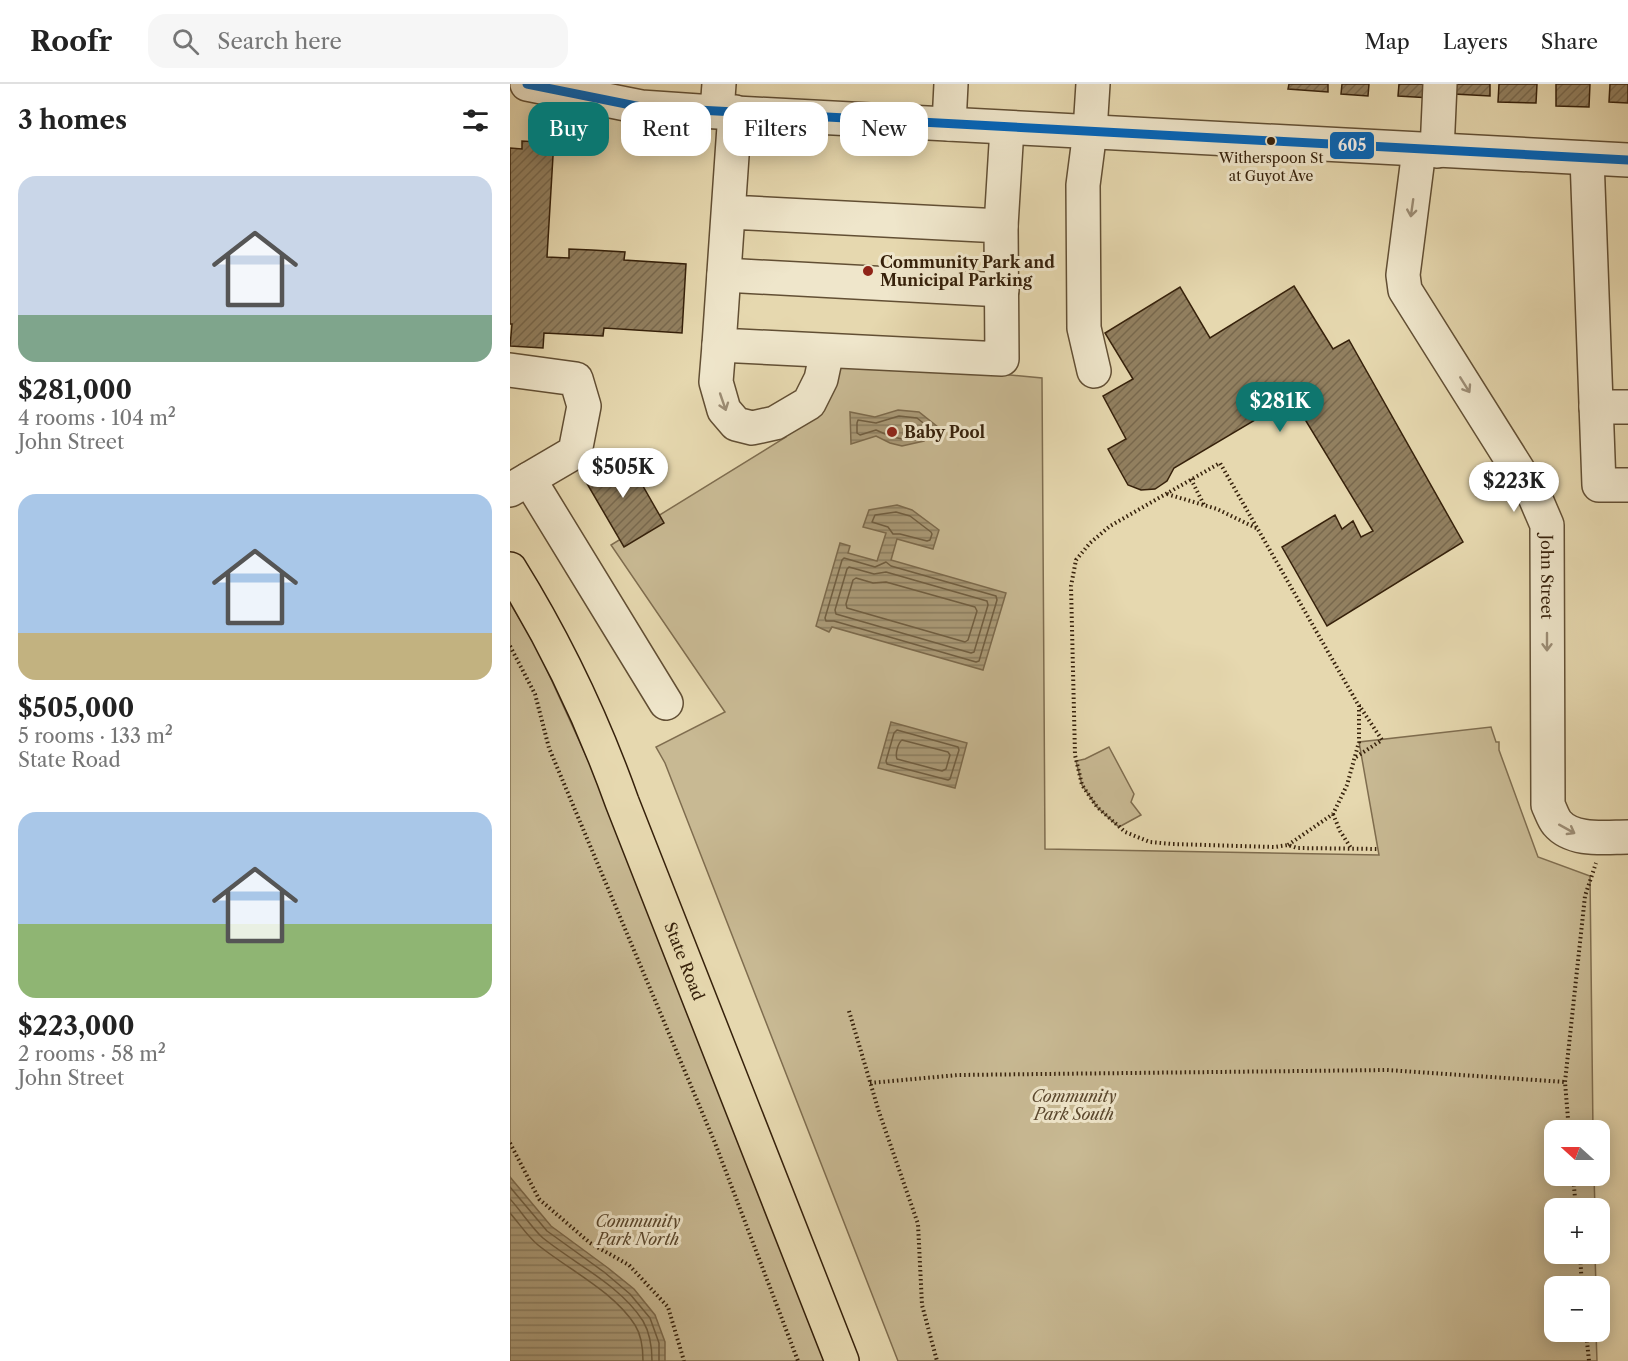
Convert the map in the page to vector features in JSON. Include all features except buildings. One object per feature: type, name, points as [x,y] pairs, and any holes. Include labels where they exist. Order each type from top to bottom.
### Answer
[{"type":"highway","name":"State Road","points":[[510,570],[531,603],[576,687],[604,752],[842,1361]]},
{"type":"street","points":[[527,84],[641,106],[723,103]]},
{"type":"street","points":[[949,124],[951,84]]},
{"type":"street","points":[[1093,84],[1083,185],[1084,328],[1094,371]]},
{"type":"street","name":"John Street","points":[[1440,84],[1403,275],[1405,290],[1536,497],[1547,525],[1548,805],[1558,824],[1570,832],[1583,836],[1616,837]]},
{"type":"street","points":[[828,113],[1007,128],[1628,160]]},
{"type":"street","points":[[719,345],[1002,359],[1001,226],[1007,128]]},
{"type":"street","points":[[726,156],[729,212],[716,382],[724,410],[736,423],[752,428],[775,423],[809,403],[821,379],[827,351]]},
{"type":"street","points":[[1587,158],[1612,407],[1599,485],[1628,485]]},
{"type":"street","points":[[729,212],[1001,226]]},
{"type":"street","points":[[724,275],[1002,290]]},
{"type":"street","points":[[510,370],[576,379],[584,406],[575,452],[519,484],[666,703]]},
{"type":"path","points":[[1220,463],[1359,706],[1359,742],[1347,785],[1333,813],[1288,844],[1274,847],[1150,842],[1125,832],[1119,827],[1097,807],[1082,785],[1075,755],[1071,585],[1076,560],[1090,543],[1110,526],[1166,494],[1220,463]]},
{"type":"path","points":[[1191,479],[1205,506]]},
{"type":"path","points":[[1166,494],[1217,509],[1258,529]]},
{"type":"path","points":[[510,646],[535,694],[549,748],[716,1143],[798,1361]]},
{"type":"path","points":[[1355,699],[1382,740],[1355,758]]},
{"type":"path","points":[[1333,813],[1340,831],[1351,848]]},
{"type":"path","points":[[1568,1120],[1565,1082],[1585,896],[1616,837]]},
{"type":"path","points":[[1288,844],[1297,848],[1378,849]]},
{"type":"path","points":[[849,1011],[870,1083],[918,1224],[922,1305],[937,1361]]},
{"type":"path","points":[[870,1083],[958,1075],[1387,1070],[1565,1082]]},
{"type":"path","points":[[510,1143],[539,1199],[590,1243],[629,1265],[668,1307],[684,1361]]},
{"type":"path","points":[[1587,1342],[1589,1361]]},
{"type":"green space","name":"Community Park South","points":[[837,359],[1042,378],[1045,849],[1379,855],[1359,742],[1491,727],[1496,742],[1499,742],[1499,750],[1538,857],[1590,876],[1593,1120],[1544,1120],[1544,1186],[1594,1186],[1595,1198],[1544,1198],[1544,1264],[1595,1264],[1596,1276],[1544,1276],[1544,1342],[1596,1342],[1597,1361],[898,1361],[665,763],[656,747],[725,712],[611,545],[786,437],[780,420]]},
{"type":"green space","name":"Community Park North","points":[[510,603],[535,644],[594,773],[828,1361],[510,1361]]},
{"type":"green space","points":[[1109,747],[1134,794],[1131,802],[1141,815],[1119,827],[1097,807],[1082,785],[1076,761]]},
{"type":"water","name":"Baby Pool","points":[[898,410],[919,412],[938,427],[924,441],[902,446],[876,436],[851,444],[850,412],[875,417]]},
{"type":"water","points":[[897,505],[912,510],[939,530],[933,549],[897,539],[891,560],[1006,593],[983,670],[832,627],[829,632],[816,626],[840,543],[850,546],[848,553],[877,561],[886,533],[863,527],[869,510]]},
{"type":"water","points":[[891,722],[967,743],[955,788],[878,768]]},
{"type":"water","points":[[510,1177],[551,1226],[634,1289],[655,1315],[665,1342],[665,1361],[510,1361]]},
{"type":"transit line","name":"605","points":[[527,84],[641,107],[1628,160]]},
{"type":"place","name":"Witherspoon St at Guyot Ave","points":[[1271,141]]},
{"type":"place","name":"Community Park and Municipal Parking","points":[[868,271]]},
{"type":"place","name":"Baby Pool","points":[[892,432]]}]
